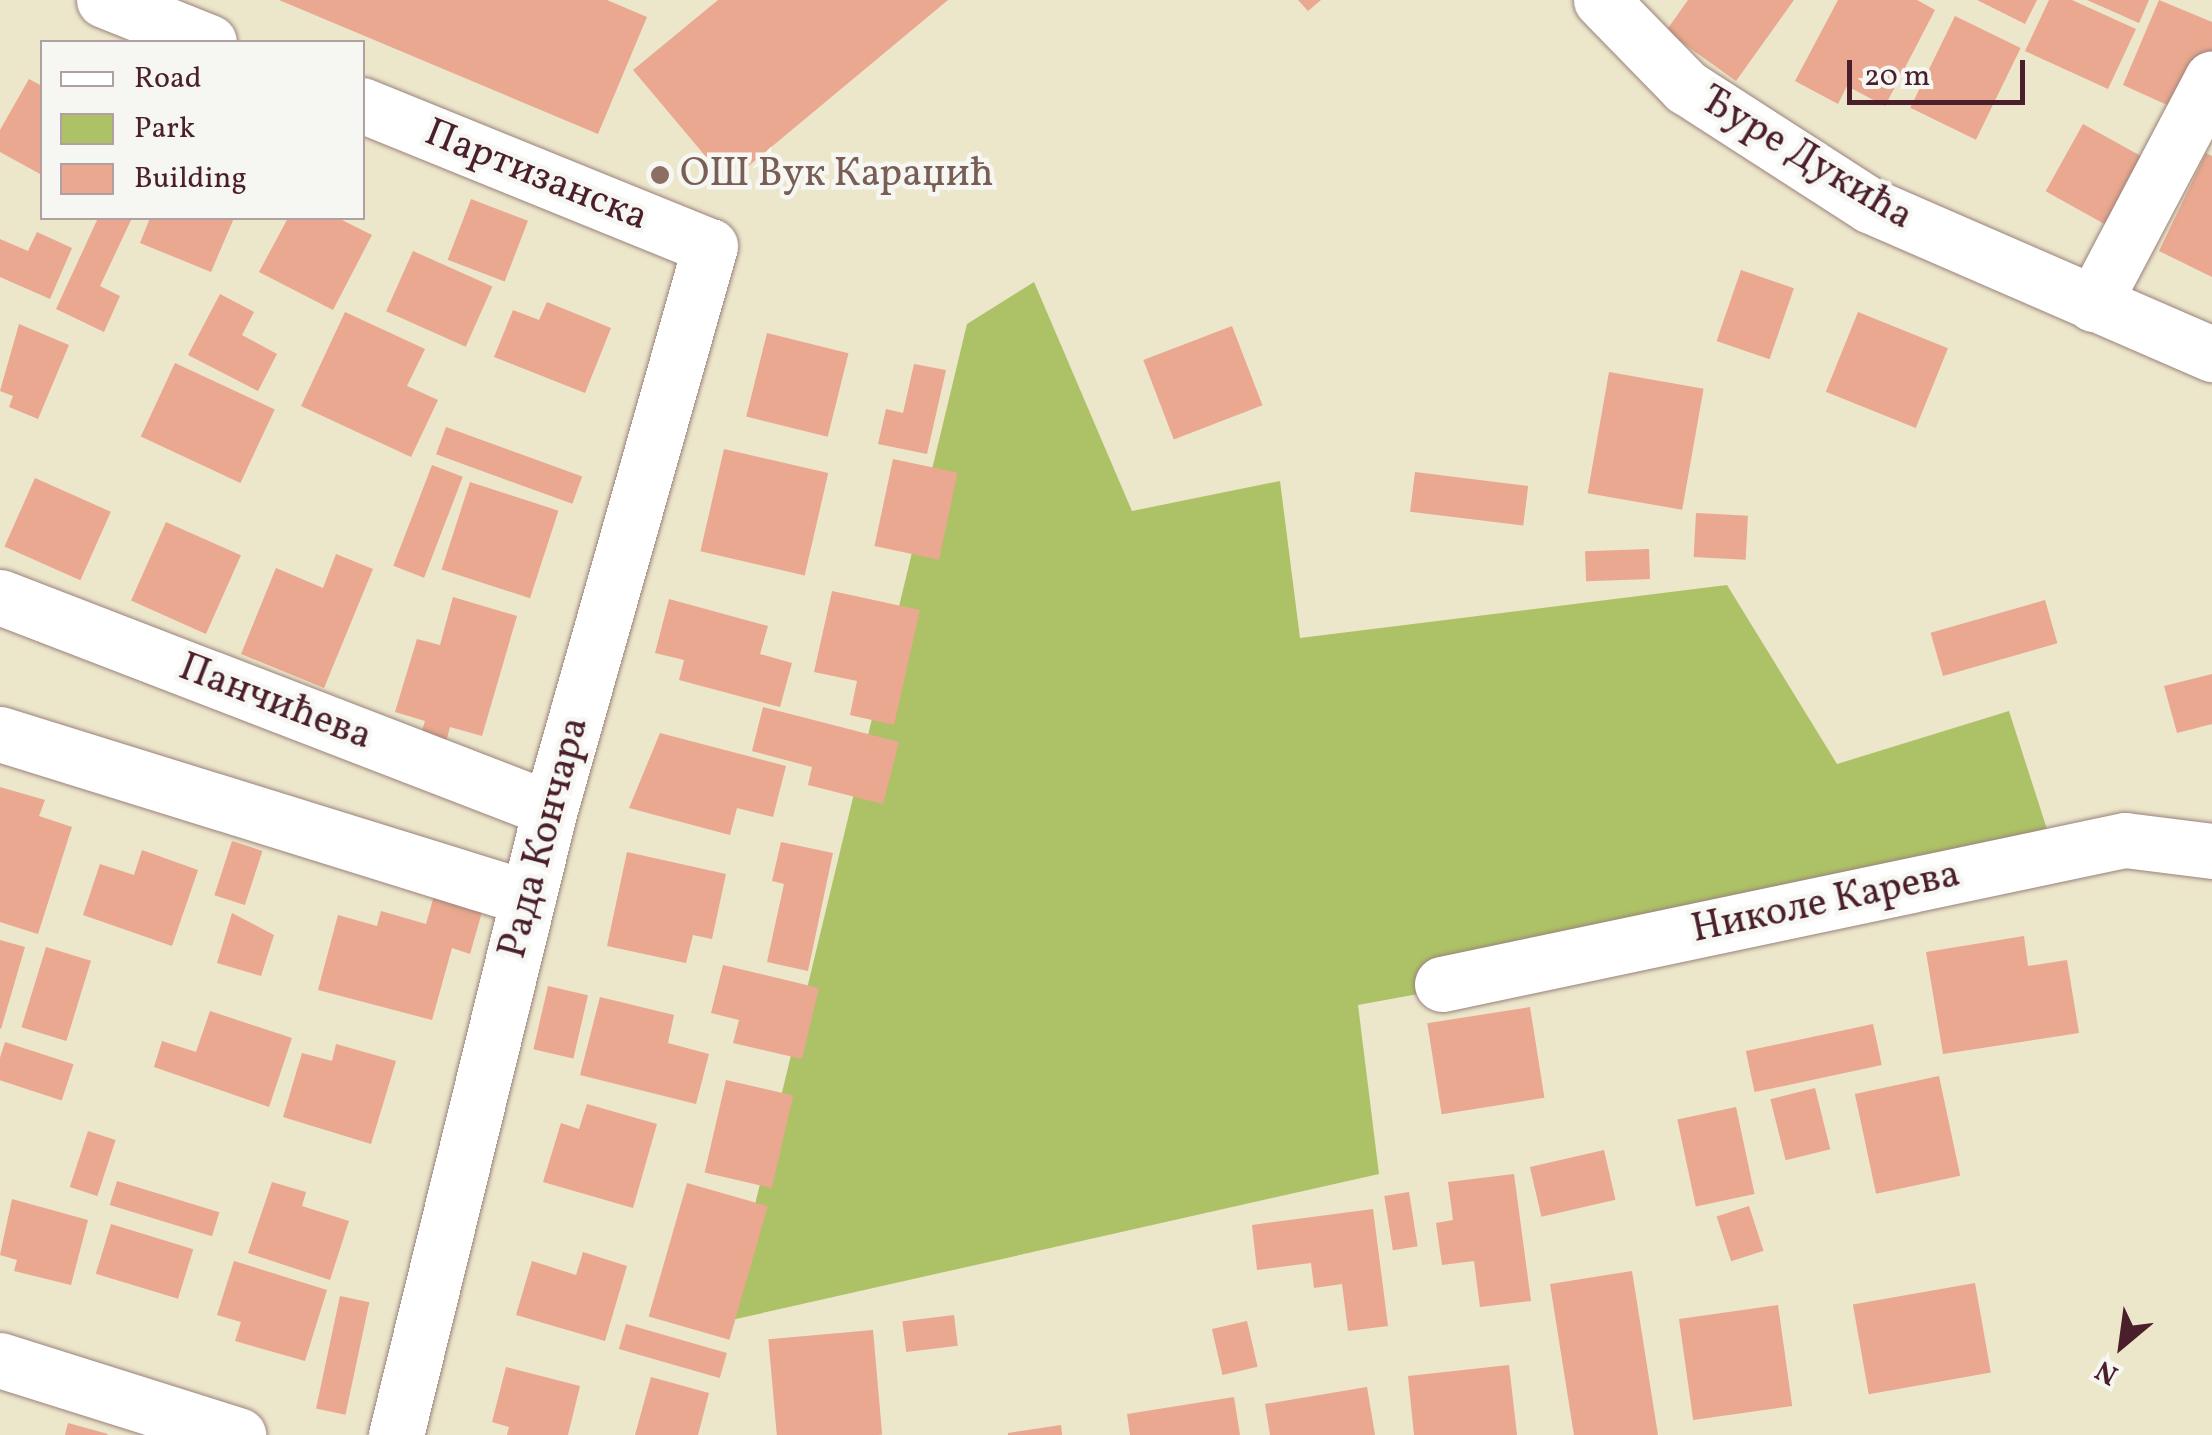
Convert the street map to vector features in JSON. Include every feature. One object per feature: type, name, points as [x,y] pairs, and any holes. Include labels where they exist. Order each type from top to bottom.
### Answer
[{"type":"street","points":[[104,0],[203,40]]},
{"type":"street","name":"Ђуре Дукића","points":[[1600,0],[1686,87],[1749,133],[1869,206],[2212,354]]},
{"type":"street","points":[[2093,304],[2212,78]]},
{"type":"street","name":"Партизанска","points":[[365,106],[710,246]]},
{"type":"street","name":"Рада Кончара","points":[[396,1435],[550,809],[710,246]]},
{"type":"street","name":"Панчићева","points":[[0,597],[550,809]]},
{"type":"street","points":[[0,734],[528,898]]},
{"type":"street","name":"Николе Карева","points":[[1442,984],[2125,840],[2212,851]]},
{"type":"street","points":[[0,1360],[238,1435]]},
{"type":"green space","points":[[1034,282],[1132,511],[1280,481],[1300,638],[1727,585],[1837,764],[2009,711],[2062,876],[1358,1005],[1379,1174],[727,1321],[967,324]]},
{"type":"building","points":[[279,0],[607,0],[647,17],[598,134]]},
{"type":"building","name":"ОШ Вук Караџић","points":[[718,0],[948,0],[728,183],[633,70]]},
{"type":"building","points":[[1298,0],[1321,0],[1308,11]]},
{"type":"building","points":[[1688,0],[1794,0],[1736,81],[1666,31]]},
{"type":"building","points":[[1838,0],[1917,0],[1935,10],[1885,106],[1847,86],[1838,104],[1795,81]]},
{"type":"building","points":[[1977,0],[2037,0],[2025,24]]},
{"type":"building","points":[[2049,0],[2072,0],[2136,29],[2108,89],[2025,51]]},
{"type":"building","points":[[2087,0],[2149,0],[2139,23]]},
{"type":"building","points":[[2159,0],[2212,22],[2212,51],[2185,113],[2123,85]]},
{"type":"building","points":[[1955,16],[2021,48],[1976,140],[1910,108]]},
{"type":"building","points":[[29,79],[40,85],[40,174],[0,152],[0,130]]},
{"type":"building","points":[[2083,124],[2150,161],[2113,229],[2046,191]]},
{"type":"building","points":[[2206,153],[2212,156],[2212,277],[2159,251]]},
{"type":"building","points":[[471,199],[528,221],[505,282],[448,260]]},
{"type":"building","points":[[97,220],[131,220],[100,286],[120,296],[104,332],[56,309]]},
{"type":"building","points":[[149,220],[233,220],[211,272],[140,243]]},
{"type":"building","points":[[287,220],[342,220],[372,235],[333,310],[259,272]]},
{"type":"building","points":[[37,232],[72,248],[50,299],[0,277],[0,239],[28,251]]},
{"type":"building","points":[[413,251],[492,286],[466,347],[386,311]]},
{"type":"building","points":[[1741,270],[1794,288],[1770,359],[1717,341]]},
{"type":"building","points":[[220,294],[254,312],[242,335],[277,354],[258,391],[188,355]]},
{"type":"building","points":[[547,302],[611,328],[585,393],[494,357],[513,310],[539,320]]},
{"type":"building","points":[[345,312],[425,349],[407,386],[438,400],[411,457],[301,406]]},
{"type":"building","points":[[1858,312],[1948,348],[1916,428],[1826,392]]},
{"type":"building","points":[[19,324],[69,345],[38,419],[9,407],[13,396],[0,391]]},
{"type":"building","points":[[1232,326],[1262,405],[1174,439],[1143,360]]},
{"type":"building","points":[[767,333],[849,353],[828,437],[746,416]]},
{"type":"building","points":[[175,363],[275,409],[240,483],[141,436]]},
{"type":"building","points":[[914,364],[946,370],[927,454],[878,444],[886,409],[903,413]]},
{"type":"building","points":[[1609,372],[1704,389],[1682,510],[1588,493]]},
{"type":"building","points":[[446,427],[582,477],[572,504],[436,454]]},
{"type":"building","points":[[724,449],[828,473],[805,575],[700,551]]},
{"type":"building","points":[[893,459],[958,473],[939,560],[874,546]]},
{"type":"building","points":[[432,465],[463,477],[424,578],[393,566]]},
{"type":"building","points":[[1415,472],[1528,486],[1523,526],[1410,512]]},
{"type":"building","points":[[35,478],[111,512],[80,580],[4,547]]},
{"type":"building","points":[[470,482],[558,511],[530,598],[442,569]]},
{"type":"building","points":[[1696,513],[1748,516],[1746,560],[1694,557]]},
{"type":"building","points":[[166,522],[241,555],[206,634],[131,601]]},
{"type":"building","points":[[1649,549],[1650,579],[1586,581],[1585,551]]},
{"type":"building","points":[[336,554],[373,569],[324,688],[241,654],[276,568],[323,588]]},
{"type":"building","points":[[832,591],[920,610],[894,725],[850,715],[857,681],[814,672]]},
{"type":"building","points":[[453,597],[517,616],[482,736],[450,727],[446,742],[421,734],[425,721],[395,712],[417,639],[440,645]]},
{"type":"building","points":[[669,599],[768,626],[760,654],[792,663],[780,707],[679,680],[684,660],[655,653]]},
{"type":"building","points":[[2045,600],[2057,643],[1943,676],[1931,633]]},
{"type":"building","points":[[2212,674],[2212,724],[2177,733],[2164,686]]},
{"type":"building","points":[[763,707],[899,742],[883,804],[808,785],[812,767],[752,751]]},
{"type":"building","points":[[660,733],[786,766],[773,817],[737,808],[730,835],[629,808]]},
{"type":"building","points":[[0,787],[45,800],[39,816],[72,827],[38,934],[0,922]]},
{"type":"building","points":[[232,841],[262,851],[245,905],[214,895]]},
{"type":"building","points":[[781,842],[833,853],[808,971],[767,962],[784,884],[772,881]]},
{"type":"building","points":[[142,850],[198,870],[172,946],[83,915],[100,864],[134,875]]},
{"type":"building","points":[[627,852],[726,874],[712,939],[693,935],[686,963],[607,946]]},
{"type":"building","points":[[435,892],[484,905],[470,954],[452,948],[432,1020],[318,990],[338,915],[377,926],[381,911],[426,924]]},
{"type":"building","points":[[232,913],[274,935],[261,976],[217,963]]},
{"type":"building","points":[[2024,936],[2028,966],[2067,960],[2079,1033],[1943,1054],[1926,952]]},
{"type":"building","points":[[0,940],[25,947],[1,1029],[0,1028]]},
{"type":"building","points":[[46,947],[91,961],[66,1041],[21,1027]]},
{"type":"building","points":[[723,965],[819,988],[802,1059],[733,1043],[739,1020],[711,1013]]},
{"type":"building","points":[[548,986],[588,995],[573,1059],[533,1049]]},
{"type":"building","points":[[600,997],[674,1015],[668,1043],[709,1054],[696,1104],[580,1075]]},
{"type":"building","points":[[1530,1007],[1544,1098],[1442,1114],[1427,1023]]},
{"type":"building","points":[[210,1011],[292,1038],[269,1107],[154,1067],[162,1041],[196,1052]]},
{"type":"building","points":[[1873,1024],[1882,1065],[1755,1092],[1746,1051]]},
{"type":"building","points":[[5,1042],[73,1064],[62,1100],[0,1080]]},
{"type":"building","points":[[336,1044],[396,1061],[371,1144],[283,1117],[302,1053],[332,1061]]},
{"type":"building","points":[[1939,1076],[1960,1176],[1876,1194],[1855,1094]]},
{"type":"building","points":[[726,1080],[793,1096],[772,1188],[705,1173]]},
{"type":"building","points":[[1815,1088],[1830,1149],[1786,1160],[1770,1099]]},
{"type":"building","points":[[587,1104],[657,1124],[633,1208],[543,1182],[561,1123],[579,1129]]},
{"type":"building","points":[[1736,1107],[1755,1194],[1696,1207],[1677,1119]]},
{"type":"building","points":[[88,1131],[116,1140],[97,1196],[70,1187]]},
{"type":"building","points":[[1604,1150],[1615,1200],[1541,1217],[1530,1167]]},
{"type":"building","points":[[1514,1174],[1531,1301],[1480,1307],[1474,1261],[1442,1265],[1436,1223],[1453,1220],[1448,1182]]},
{"type":"building","points":[[117,1181],[219,1212],[212,1236],[110,1205]]},
{"type":"building","points":[[272,1182],[306,1192],[302,1206],[349,1221],[330,1280],[248,1253]]},
{"type":"building","points":[[687,1183],[768,1206],[729,1340],[649,1317]]},
{"type":"building","points":[[1409,1192],[1418,1246],[1393,1250],[1384,1196]]},
{"type":"building","points":[[12,1199],[88,1220],[71,1285],[14,1271],[17,1260],[0,1255]]},
{"type":"building","points":[[1749,1206],[1764,1251],[1731,1261],[1717,1217]]},
{"type":"building","points":[[1373,1209],[1388,1326],[1348,1331],[1342,1284],[1314,1288],[1311,1263],[1257,1270],[1252,1225]]},
{"type":"building","points":[[111,1224],[193,1249],[178,1299],[96,1274]]},
{"type":"building","points":[[583,1252],[627,1266],[605,1341],[516,1315],[532,1261],[576,1275]]},
{"type":"building","points":[[234,1261],[327,1290],[305,1361],[235,1341],[241,1322],[217,1315]]},
{"type":"building","points":[[1632,1271],[1658,1435],[1574,1435],[1550,1284]]},
{"type":"building","points":[[1975,1283],[1991,1373],[1869,1394],[1853,1305]]},
{"type":"building","points":[[340,1296],[369,1302],[345,1415],[316,1408]]},
{"type":"building","points":[[1778,1305],[1792,1406],[1693,1420],[1679,1319]]},
{"type":"building","points":[[954,1315],[958,1346],[906,1352],[902,1321]]},
{"type":"building","points":[[1247,1321],[1258,1367],[1222,1375],[1212,1329]]},
{"type":"building","points":[[626,1324],[727,1353],[720,1378],[619,1349]]},
{"type":"building","points":[[873,1330],[882,1435],[777,1435],[768,1339]]},
{"type":"building","points":[[1509,1365],[1517,1435],[1414,1435],[1408,1376]]},
{"type":"building","points":[[506,1367],[580,1386],[568,1435],[507,1435],[509,1427],[492,1422]]},
{"type":"building","points":[[651,1377],[709,1393],[698,1435],[635,1435]]},
{"type":"building","points":[[1367,1387],[1375,1435],[1270,1435],[1265,1404]]},
{"type":"building","points":[[1234,1397],[1240,1435],[1130,1435],[1127,1414]]},
{"type":"building","points":[[68,1423],[108,1434],[65,1435]]},
{"type":"building","points":[[1061,1425],[1062,1435],[1008,1435],[1008,1433]]},
{"type":"place","name":"ОШ Вук Караџић","points":[[660,175]]}]
